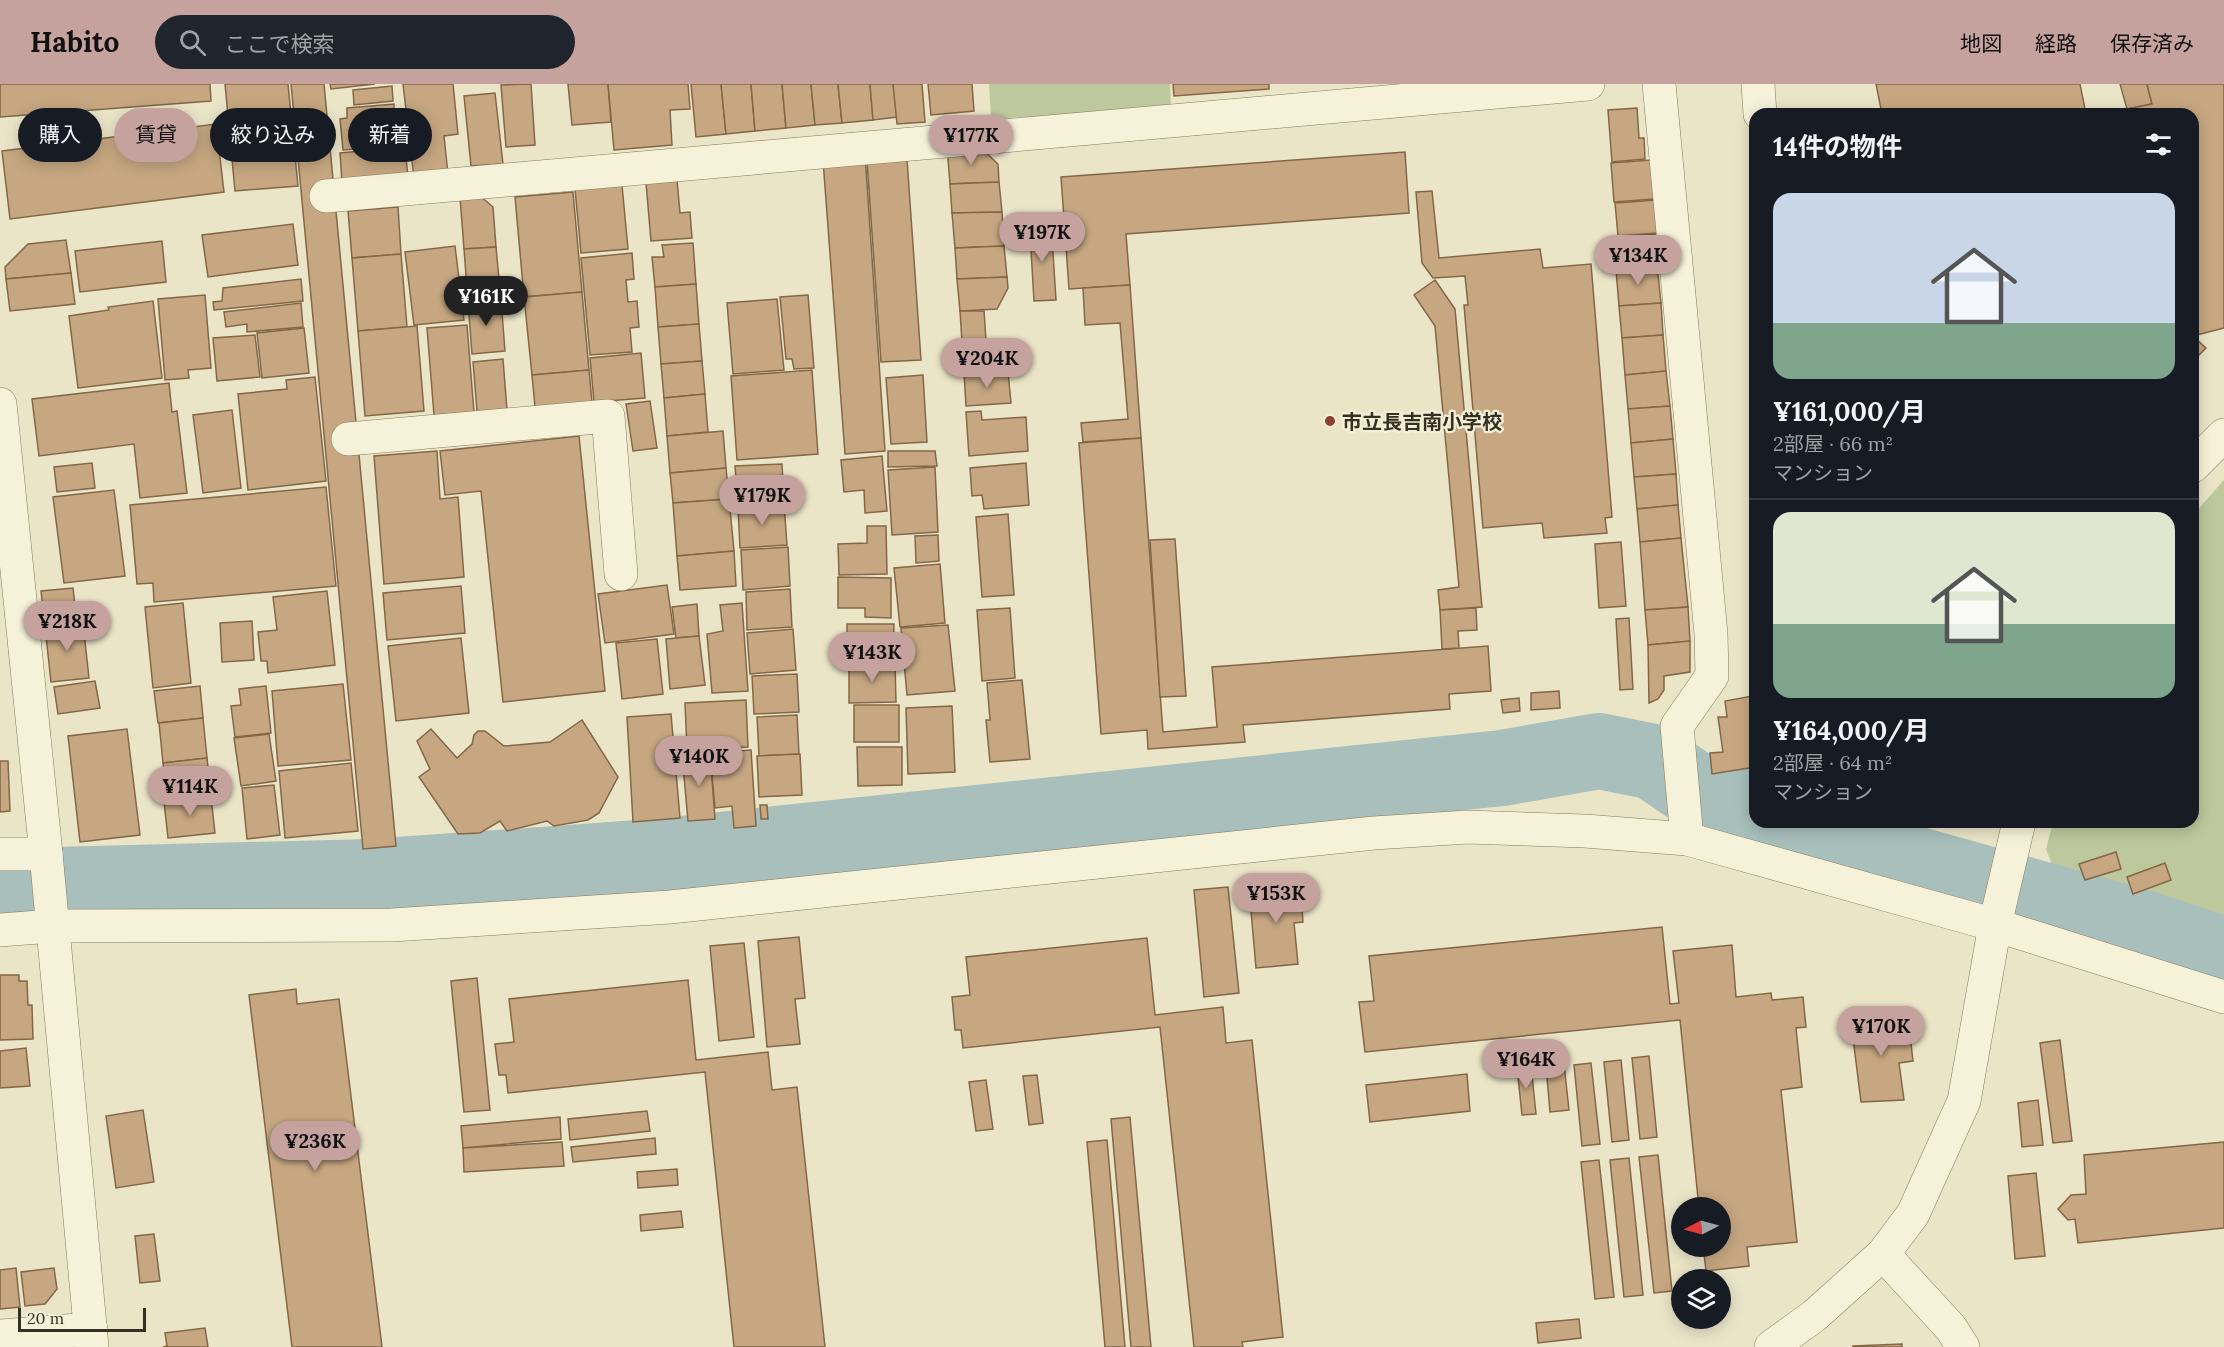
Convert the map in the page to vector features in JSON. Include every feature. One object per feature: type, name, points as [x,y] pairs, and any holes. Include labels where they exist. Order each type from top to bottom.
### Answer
[{"type":"street","points":[[326,195],[1406,92],[1588,84]]},
{"type":"street","points":[[1659,84],[1710,622],[1712,665],[1712,676],[1677,726],[1687,839]]},
{"type":"street","points":[[1758,84],[1760,108]]},
{"type":"street","points":[[0,404],[92,1338],[0,1336]]},
{"type":"street","points":[[348,439],[608,416],[621,574]]},
{"type":"street","points":[[2199,460],[2224,435]]},
{"type":"street","points":[[0,930],[52,926],[392,925],[670,907],[1374,833],[1468,827],[1585,831],[1687,839],[1995,924],[2224,997]]},
{"type":"street","points":[[1771,1347],[1814,1316],[1883,1254],[1912,1214],[1964,1101],[1995,924],[2018,828]]},
{"type":"street","points":[[0,854],[46,854]]},
{"type":"street","points":[[1883,1254],[1951,1328],[1963,1347]]},
{"type":"green space","points":[[989,84],[1170,84],[1171,108],[991,119]]},
{"type":"green space","points":[[2224,480],[2224,937],[2079,894],[2060,886],[2046,849],[2051,828],[2199,828],[2199,508]]},
{"type":"building","points":[[0,84],[210,84],[211,101],[102,109],[18,108],[18,116],[0,117]]},
{"type":"building","points":[[225,84],[288,84],[290,108],[227,108]]},
{"type":"building","points":[[291,84],[324,84],[326,108],[293,108]]},
{"type":"building","points":[[330,84],[375,84],[331,89]]},
{"type":"building","points":[[403,84],[453,84],[458,134],[444,136],[448,174],[414,178],[412,162],[432,162],[432,108],[406,108]]},
{"type":"building","points":[[531,84],[535,145],[506,147],[501,85]]},
{"type":"building","points":[[568,84],[608,84],[611,122],[572,125]]},
{"type":"building","points":[[608,84],[688,84],[690,109],[670,110],[672,145],[614,150]]},
{"type":"building","points":[[691,84],[721,84],[726,134],[696,137]]},
{"type":"building","points":[[721,84],[751,84],[755,131],[726,134]]},
{"type":"building","points":[[751,84],[782,84],[786,128],[755,131]]},
{"type":"building","points":[[782,84],[811,84],[815,125],[786,128]]},
{"type":"building","points":[[811,84],[838,84],[842,123],[815,125]]},
{"type":"building","points":[[838,84],[870,84],[873,120],[842,123]]},
{"type":"building","points":[[870,84],[893,84],[897,117],[873,120]]},
{"type":"building","points":[[893,84],[922,84],[925,122],[897,124]]},
{"type":"building","points":[[928,84],[972,84],[974,111],[931,115]]},
{"type":"building","points":[[1173,84],[1269,84],[1269,89],[1174,96]]},
{"type":"building","points":[[1876,84],[2080,84],[2085,108],[1881,108]]},
{"type":"building","points":[[2120,84],[2147,84],[2152,104],[2127,108]]},
{"type":"building","points":[[2147,84],[2224,84],[2224,328],[2199,334],[2199,108],[2132,108],[2152,104]]},
{"type":"building","points":[[392,86],[393,101],[354,105],[353,90]]},
{"type":"building","points":[[495,93],[503,164],[471,166],[464,96]]},
{"type":"building","points":[[394,104],[394,108],[348,108],[348,150],[343,150],[340,119],[347,118],[347,108]]},
{"type":"building","points":[[1637,108],[1639,138],[1644,138],[1645,159],[1612,162],[1608,110]]},
{"type":"building","points":[[210,125],[210,162],[220,162],[224,192],[10,219],[2,151],[18,149],[18,162],[102,162],[102,138],[114,137],[114,162],[198,162],[198,126]]},
{"type":"building","points":[[978,145],[998,164],[999,182],[950,184],[947,147]]},
{"type":"building","points":[[348,152],[348,162],[406,162],[408,178],[342,183],[340,153]]},
{"type":"building","points":[[1405,152],[1409,213],[1126,234],[1130,285],[1069,289],[1061,177]]},
{"type":"building","points":[[865,154],[885,451],[845,454],[823,160]]},
{"type":"building","points":[[907,159],[921,360],[881,362],[867,161]]},
{"type":"building","points":[[1651,160],[1654,199],[1614,202],[1611,163]]},
{"type":"building","points":[[232,162],[296,162],[298,186],[235,191]]},
{"type":"building","points":[[298,162],[331,162],[396,846],[363,849]]},
{"type":"building","points":[[677,180],[680,213],[690,212],[692,238],[651,241],[646,183]]},
{"type":"building","points":[[999,182],[1002,212],[952,213],[950,184]]},
{"type":"building","points":[[622,185],[628,249],[581,253],[575,189]]},
{"type":"building","points":[[1432,191],[1439,258],[1540,249],[1543,268],[1591,264],[1612,517],[1605,518],[1607,533],[1544,538],[1542,523],[1483,528],[1464,305],[1468,305],[1465,276],[1433,278],[1422,263],[1416,192]]},
{"type":"building","points":[[573,192],[582,292],[524,297],[515,197]]},
{"type":"building","points":[[479,195],[493,207],[496,247],[464,249],[460,197]]},
{"type":"building","points":[[1656,200],[1659,233],[1618,236],[1615,203]]},
{"type":"building","points":[[398,207],[401,254],[352,258],[348,211]]},
{"type":"building","points":[[1002,212],[1004,246],[955,248],[952,213]]},
{"type":"building","points":[[1040,215],[1042,238],[1052,237],[1056,300],[1034,301],[1029,216]]},
{"type":"building","points":[[293,224],[298,265],[208,277],[202,235]]},
{"type":"building","points":[[1655,234],[1657,266],[1616,270],[1613,237]]},
{"type":"building","points":[[66,240],[71,273],[6,279],[5,267],[28,244]]},
{"type":"building","points":[[162,241],[166,282],[80,292],[75,251]]},
{"type":"building","points":[[693,243],[696,284],[655,287],[652,257],[664,257],[662,245]]},
{"type":"building","points":[[455,246],[464,320],[414,325],[405,252]]},
{"type":"building","points":[[1004,246],[1007,277],[957,279],[955,248]]},
{"type":"building","points":[[496,247],[501,300],[468,302],[464,249]]},
{"type":"building","points":[[632,253],[634,279],[626,280],[628,302],[637,301],[639,327],[630,328],[632,352],[590,355],[581,258]]},
{"type":"building","points":[[401,254],[407,327],[358,331],[352,258]]},
{"type":"building","points":[[1657,266],[1661,303],[1619,306],[1616,270]]},
{"type":"building","points":[[71,273],[75,304],[10,311],[6,279]]},
{"type":"building","points":[[1007,277],[1008,288],[997,309],[960,311],[957,279]]},
{"type":"building","points":[[301,279],[303,301],[214,310],[213,302],[222,301],[223,288]]},
{"type":"building","points":[[1435,280],[1455,309],[1482,607],[1440,610],[1438,590],[1459,587],[1435,326],[1414,295]]},
{"type":"building","points":[[696,284],[699,324],[658,327],[655,287]]},
{"type":"building","points":[[1130,285],[1141,438],[1083,442],[1081,423],[1128,419],[1120,323],[1085,325],[1083,288]]},
{"type":"building","points":[[582,292],[589,370],[532,375],[524,297]]},
{"type":"building","points":[[205,295],[211,368],[188,370],[189,378],[165,380],[158,299]]},
{"type":"building","points":[[808,295],[814,368],[794,369],[792,359],[786,359],[780,297]]},
{"type":"building","points":[[777,299],[784,370],[733,374],[727,303]]},
{"type":"building","points":[[501,300],[505,351],[472,354],[468,302]]},
{"type":"building","points":[[153,301],[162,378],[78,388],[69,316],[109,310],[108,307]]},
{"type":"building","points":[[301,303],[303,327],[247,332],[247,324],[226,327],[224,312]]},
{"type":"building","points":[[1661,303],[1663,335],[1622,338],[1619,306]]},
{"type":"building","points":[[960,311],[984,311],[986,341],[962,342]]},
{"type":"building","points":[[699,324],[702,361],[661,364],[658,327]]},
{"type":"building","points":[[467,325],[474,412],[434,415],[427,328]]},
{"type":"building","points":[[417,326],[424,411],[365,416],[358,331]]},
{"type":"building","points":[[304,328],[309,373],[262,378],[257,333]]},
{"type":"building","points":[[255,335],[260,377],[217,381],[213,338]]},
{"type":"building","points":[[1663,335],[1666,371],[1625,375],[1622,338]]},
{"type":"building","points":[[996,340],[1007,353],[1008,372],[964,373],[962,342]]},
{"type":"building","points":[[2199,342],[2206,348],[2199,355]]},
{"type":"building","points":[[641,353],[645,398],[594,402],[590,358]]},
{"type":"building","points":[[503,359],[507,410],[477,411],[473,362]]},
{"type":"building","points":[[702,361],[705,394],[664,398],[661,364]]},
{"type":"building","points":[[589,370],[592,402],[535,407],[532,375]]},
{"type":"building","points":[[812,370],[818,454],[737,460],[731,376]]},
{"type":"building","points":[[1666,371],[1670,406],[1628,409],[1625,375]]},
{"type":"building","points":[[1008,372],[1011,403],[966,406],[964,373]]},
{"type":"building","points":[[923,375],[927,442],[891,444],[886,378]]},
{"type":"building","points":[[315,377],[326,481],[248,490],[238,394],[287,389],[286,380]]},
{"type":"building","points":[[169,383],[172,412],[177,411],[187,493],[140,498],[134,444],[39,456],[32,399]]},
{"type":"building","points":[[705,394],[708,432],[667,436],[664,398]]},
{"type":"building","points":[[650,401],[657,448],[633,451],[626,404]]},
{"type":"building","points":[[1670,406],[1673,439],[1631,443],[1628,409]]},
{"type":"building","points":[[232,410],[241,488],[203,493],[193,415]]},
{"type":"building","points":[[981,411],[982,420],[1026,417],[1028,451],[969,456],[966,412]]},
{"type":"building","points":[[723,431],[726,468],[670,473],[667,436]]},
{"type":"building","points":[[579,436],[605,691],[503,702],[481,491],[445,495],[440,451]]},
{"type":"building","points":[[1141,438],[1163,732],[1217,727],[1212,667],[1488,646],[1491,691],[1449,694],[1450,709],[1243,725],[1245,742],[1148,749],[1147,730],[1101,734],[1079,443]]},
{"type":"building","points":[[1673,439],[1676,474],[1634,477],[1631,443]]},
{"type":"building","points":[[437,451],[440,499],[458,497],[464,577],[384,584],[374,456]]},
{"type":"building","points":[[888,451],[935,451],[937,466],[888,467]]},
{"type":"building","points":[[882,456],[887,511],[865,513],[864,490],[844,492],[841,460]]},
{"type":"building","points":[[92,463],[95,488],[57,492],[54,467]]},
{"type":"building","points":[[1026,463],[1029,505],[984,509],[982,495],[972,496],[970,468]]},
{"type":"building","points":[[782,464],[784,502],[738,504],[735,466]]},
{"type":"building","points":[[935,467],[938,532],[892,535],[888,470]]},
{"type":"building","points":[[726,468],[729,499],[673,503],[670,473]]},
{"type":"building","points":[[1676,474],[1678,505],[1637,509],[1634,477]]},
{"type":"building","points":[[326,487],[336,586],[154,602],[153,583],[137,584],[130,505]]},
{"type":"building","points":[[114,490],[125,576],[64,583],[53,497]]},
{"type":"building","points":[[729,499],[734,551],[677,556],[673,503]]},
{"type":"building","points":[[784,504],[787,545],[740,548],[738,507]]},
{"type":"building","points":[[1678,505],[1681,538],[1640,542],[1637,509]]},
{"type":"building","points":[[1008,514],[1014,595],[982,597],[976,517]]},
{"type":"building","points":[[867,526],[886,526],[887,574],[839,575],[838,544],[867,543]]},
{"type":"building","points":[[938,535],[939,561],[916,563],[915,536]]},
{"type":"building","points":[[1681,538],[1688,607],[1645,610],[1640,542]]},
{"type":"building","points":[[1175,539],[1186,696],[1160,697],[1150,540]]},
{"type":"building","points":[[1621,542],[1626,606],[1599,608],[1595,544]]},
{"type":"building","points":[[788,547],[790,586],[743,590],[741,550]]},
{"type":"building","points":[[734,551],[736,586],[680,590],[677,556]]},
{"type":"building","points":[[940,564],[945,623],[900,627],[894,568]]},
{"type":"building","points":[[838,577],[891,578],[891,618],[865,617],[865,608],[838,608]]},
{"type":"building","points":[[667,585],[674,634],[605,643],[598,594]]},
{"type":"building","points":[[461,586],[465,633],[387,640],[383,593]]},
{"type":"building","points":[[73,588],[77,623],[45,627],[41,591]]},
{"type":"building","points":[[790,589],[792,627],[747,630],[746,592]]},
{"type":"building","points":[[327,591],[335,665],[268,673],[267,661],[261,661],[258,632],[277,630],[273,597]]},
{"type":"building","points":[[183,603],[191,683],[153,688],[145,607]]},
{"type":"building","points":[[742,603],[748,691],[712,693],[707,634],[723,631],[720,605]]},
{"type":"building","points":[[697,604],[699,636],[676,638],[672,607]]},
{"type":"building","points":[[1688,607],[1690,641],[1648,645],[1645,610]]},
{"type":"building","points":[[1010,608],[1015,678],[982,681],[977,610]]},
{"type":"building","points":[[1476,608],[1477,630],[1458,631],[1459,648],[1442,649],[1440,610]]},
{"type":"building","points":[[1629,618],[1633,689],[1620,690],[1616,619]]},
{"type":"building","points":[[252,621],[254,660],[222,662],[220,623]]},
{"type":"building","points":[[83,623],[89,678],[51,682],[45,627]]},
{"type":"building","points":[[847,624],[894,624],[893,660],[847,660]]},
{"type":"building","points":[[948,625],[955,691],[907,695],[901,628]]},
{"type":"building","points":[[793,629],[796,670],[750,674],[747,633]]},
{"type":"building","points":[[699,636],[705,685],[670,689],[666,639]]},
{"type":"building","points":[[461,638],[469,713],[396,721],[388,646]]},
{"type":"building","points":[[657,639],[663,694],[622,699],[616,643]]},
{"type":"building","points":[[1690,641],[1690,672],[1664,676],[1664,690],[1658,699],[1649,703],[1648,645]]},
{"type":"building","points":[[849,664],[895,664],[896,702],[849,703]]},
{"type":"building","points":[[797,674],[799,712],[754,714],[752,676]]},
{"type":"building","points":[[1022,680],[1030,759],[990,762],[986,720],[990,720],[987,683]]},
{"type":"building","points":[[95,681],[100,708],[58,714],[54,687]]},
{"type":"building","points":[[343,684],[351,760],[278,766],[272,691]]},
{"type":"building","points":[[200,686],[203,718],[158,723],[154,691]]},
{"type":"building","points":[[266,686],[271,733],[235,737],[231,706],[241,705],[239,689]]},
{"type":"building","points":[[1559,691],[1560,708],[1531,710],[1531,693]]},
{"type":"building","points":[[1749,697],[1749,768],[1712,774],[1710,753],[1723,752],[1718,717],[1727,717],[1725,701]]},
{"type":"building","points":[[1519,698],[1520,711],[1503,713],[1501,700]]},
{"type":"building","points":[[746,700],[748,747],[687,750],[685,703]]},
{"type":"building","points":[[854,705],[899,705],[899,742],[854,742]]},
{"type":"building","points":[[952,706],[955,772],[908,774],[906,708]]},
{"type":"building","points":[[671,714],[680,818],[633,822],[627,717]]},
{"type":"building","points":[[797,715],[799,754],[759,756],[757,717]]},
{"type":"building","points":[[203,718],[207,758],[163,763],[159,723]]},
{"type":"building","points":[[582,720],[618,777],[599,813],[588,820],[554,826],[547,821],[507,831],[500,821],[480,833],[458,834],[419,777],[430,769],[417,741],[431,729],[457,758],[472,744],[474,735],[478,731],[485,731],[504,746],[550,742]]},
{"type":"building","points":[[127,729],[140,835],[80,842],[68,736]]},
{"type":"building","points":[[269,734],[276,781],[241,786],[234,738]]},
{"type":"building","points":[[857,747],[902,747],[902,785],[858,786]]},
{"type":"building","points":[[751,750],[756,826],[734,828],[732,806],[715,808],[710,753]]},
{"type":"building","points":[[710,753],[715,819],[688,821],[682,754]]},
{"type":"building","points":[[800,754],[802,795],[759,797],[757,756]]},
{"type":"building","points":[[207,758],[211,796],[167,800],[163,763]]},
{"type":"building","points":[[0,761],[8,761],[10,811],[0,812]]},
{"type":"building","points":[[351,763],[358,831],[285,838],[279,771]]},
{"type":"building","points":[[274,785],[280,835],[247,839],[242,788]]},
{"type":"building","points":[[211,797],[215,833],[168,838],[164,802]]},
{"type":"building","points":[[760,805],[767,805],[768,819],[761,819]]},
{"type":"building","points":[[2116,852],[2121,869],[2085,880],[2079,864]]},
{"type":"building","points":[[2165,863],[2171,880],[2133,894],[2127,877]]},
{"type":"building","points":[[1300,883],[1303,922],[1294,923],[1298,964],[1256,968],[1249,888]]},
{"type":"building","points":[[1228,887],[1239,993],[1204,997],[1194,890]]},
{"type":"building","points":[[1662,927],[1670,1004],[1679,1003],[1673,951],[1732,945],[1736,997],[1771,993],[1772,1000],[1803,997],[1806,1027],[1796,1028],[1802,1087],[1781,1090],[1797,1242],[1747,1247],[1749,1266],[1706,1269],[1704,1257],[1731,1257],[1731,1197],[1698,1197],[1680,1020],[1365,1052],[1359,1002],[1374,1001],[1369,956]]},
{"type":"building","points":[[799,937],[805,998],[795,999],[800,1044],[767,1047],[758,941]]},
{"type":"building","points":[[1147,938],[1155,1015],[1223,1007],[1226,1043],[1252,1040],[1283,1337],[1242,1342],[1243,1347],[1194,1347],[1160,1027],[963,1048],[961,1030],[955,1030],[952,997],[970,995],[966,957]]},
{"type":"building","points":[[744,943],[754,1037],[719,1041],[710,946]]},
{"type":"building","points":[[0,975],[19,975],[19,981],[27,981],[28,1005],[32,1005],[33,1039],[0,1040]]},
{"type":"building","points":[[477,978],[490,1110],[464,1112],[451,981]]},
{"type":"building","points":[[688,980],[696,1060],[768,1052],[772,1090],[797,1087],[825,1347],[734,1347],[705,1072],[508,1093],[506,1075],[499,1075],[495,1044],[514,1042],[509,999]]},
{"type":"building","points":[[296,989],[297,1004],[339,999],[382,1347],[292,1347],[249,995]]},
{"type":"building","points":[[1908,1017],[1913,1061],[1899,1063],[1904,1100],[1861,1102],[1851,1022]]},
{"type":"building","points":[[2060,1040],[2072,1141],[2053,1143],[2040,1043]]},
{"type":"building","points":[[26,1048],[30,1086],[0,1088],[0,1051]]},
{"type":"building","points":[[1649,1056],[1657,1137],[1640,1139],[1632,1058]]},
{"type":"building","points":[[1621,1060],[1629,1140],[1612,1142],[1604,1062]]},
{"type":"building","points":[[1591,1063],[1600,1144],[1582,1146],[1574,1065]]},
{"type":"building","points":[[1564,1064],[1569,1110],[1550,1112],[1546,1066]]},
{"type":"building","points":[[1531,1066],[1536,1114],[1522,1115],[1517,1067]]},
{"type":"building","points":[[1467,1074],[1470,1111],[1370,1122],[1366,1085]]},
{"type":"building","points":[[1037,1075],[1043,1123],[1029,1125],[1023,1076]]},
{"type":"building","points":[[986,1080],[993,1129],[976,1131],[969,1082]]},
{"type":"building","points":[[2038,1100],[2043,1145],[2022,1147],[2018,1103]]},
{"type":"building","points":[[143,1110],[154,1182],[116,1188],[106,1116]]},
{"type":"building","points":[[647,1111],[650,1131],[570,1140],[568,1119]]},
{"type":"building","points":[[560,1117],[561,1139],[463,1148],[461,1126]]},
{"type":"building","points":[[1130,1117],[1151,1347],[1131,1347],[1111,1119]]},
{"type":"building","points":[[655,1138],[656,1154],[573,1162],[571,1147]]},
{"type":"building","points":[[1107,1140],[1125,1347],[1105,1347],[1087,1142]]},
{"type":"building","points":[[562,1142],[564,1166],[464,1172],[463,1148]]},
{"type":"building","points":[[2224,1142],[2224,1228],[2078,1243],[2075,1219],[2068,1220],[2058,1209],[2071,1195],[2086,1194],[2084,1155]]},
{"type":"building","points":[[1658,1155],[1671,1291],[1654,1293],[1639,1157]]},
{"type":"building","points":[[1629,1158],[1643,1295],[1624,1297],[1610,1160]]},
{"type":"building","points":[[1599,1160],[1614,1297],[1595,1299],[1581,1162]]},
{"type":"building","points":[[677,1169],[678,1185],[638,1188],[637,1172]]},
{"type":"building","points":[[2036,1173],[2045,1256],[2015,1259],[2008,1176]]},
{"type":"building","points":[[681,1211],[683,1227],[641,1231],[640,1215]]},
{"type":"building","points":[[154,1234],[160,1281],[140,1283],[135,1236]]},
{"type":"building","points":[[16,1268],[20,1307],[0,1309],[0,1270]]},
{"type":"building","points":[[54,1268],[57,1289],[45,1304],[25,1306],[21,1272]]},
{"type":"building","points":[[1579,1319],[1581,1338],[1538,1343],[1536,1323]]},
{"type":"building","points":[[205,1328],[208,1347],[163,1347],[167,1346],[165,1333]]},
{"type":"building","points":[[1902,1344],[1902,1347],[1853,1347],[1853,1346]]},
{"type":"waterway","points":[[14,886],[370,877],[653,857],[1502,768],[1599,751],[1654,762],[1695,790],[1749,810]]},
{"type":"waterway","points":[[1797,828],[1832,841],[2143,928],[2224,955]]},
{"type":"place","name":"市立長吉南小学校","points":[[1330,421]]}]
